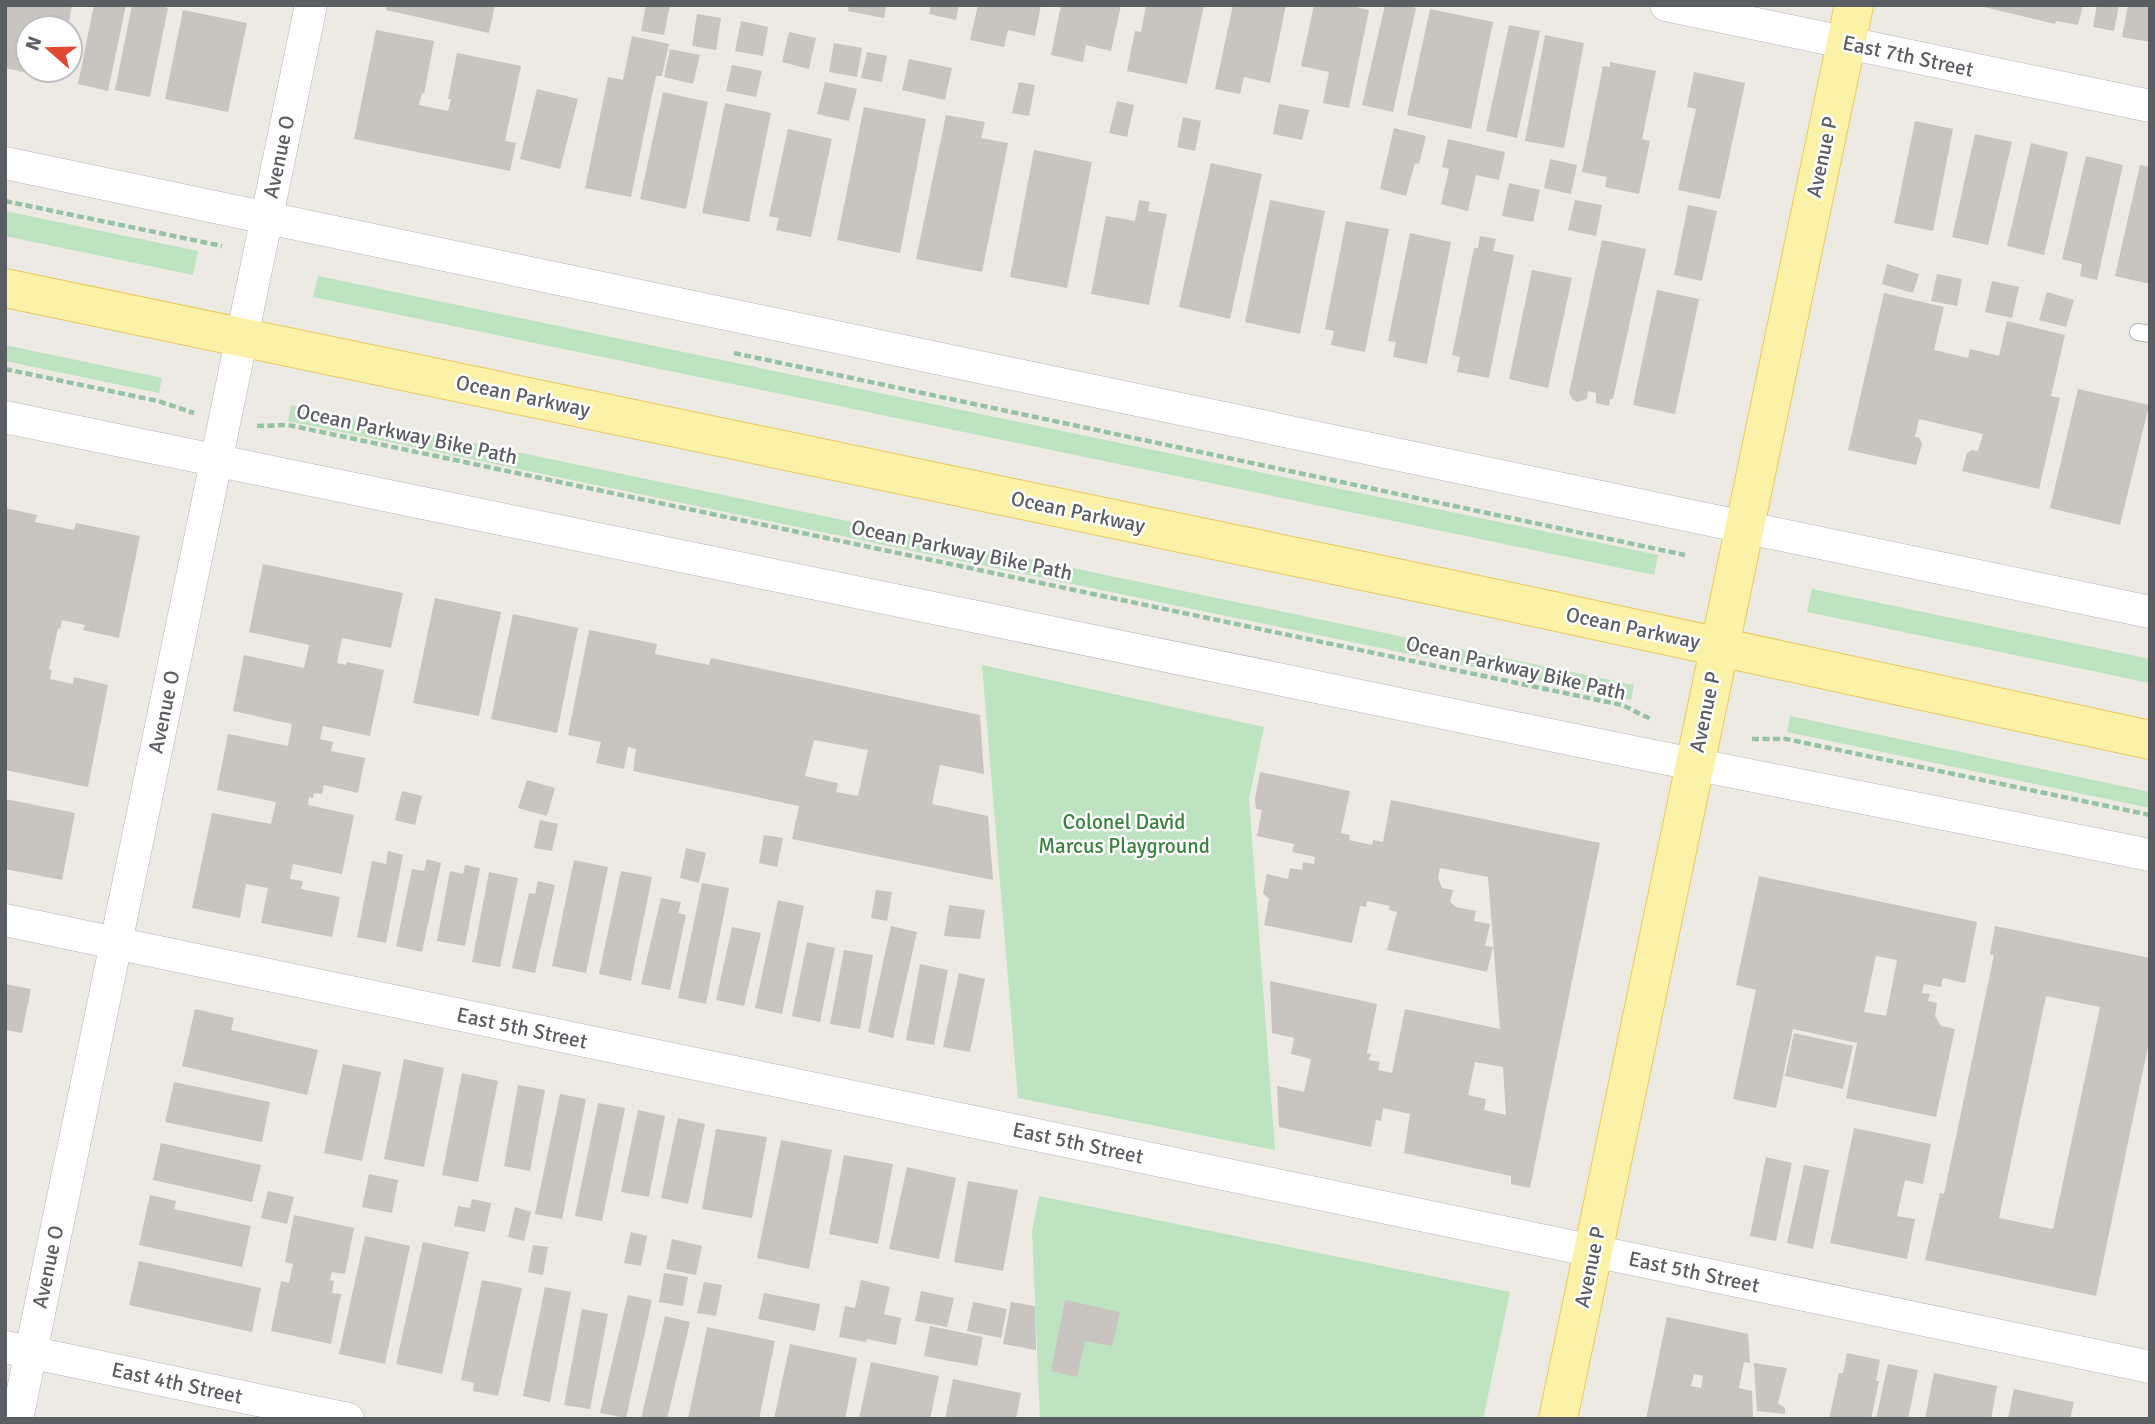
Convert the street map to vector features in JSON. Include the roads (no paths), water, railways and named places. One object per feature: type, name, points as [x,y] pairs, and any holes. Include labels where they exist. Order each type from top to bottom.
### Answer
[{"type":"main road","name":"Avenue P","points":[[1558,1419],[1854,5]]},
{"type":"main road","name":"Ocean Parkway","points":[[5,288],[1720,647],[2150,740]]},
{"type":"street","name":"Avenue O","points":[[17,1419],[18,1350],[116,943],[311,5]]},
{"type":"street","name":"East 7th Street","points":[[1666,5],[2150,106]]},
{"type":"street","points":[[5,163],[2150,612]]},
{"type":"street","points":[[5,417],[2150,855]]},
{"type":"street","name":"East 5th Street","points":[[5,920],[2150,1367]]},
{"type":"street","name":"East 4th Street","points":[[18,1350],[348,1419]]},
{"type":"park label","name":"Colonel David Marcus Playground","points":[[1124,834]]}]
